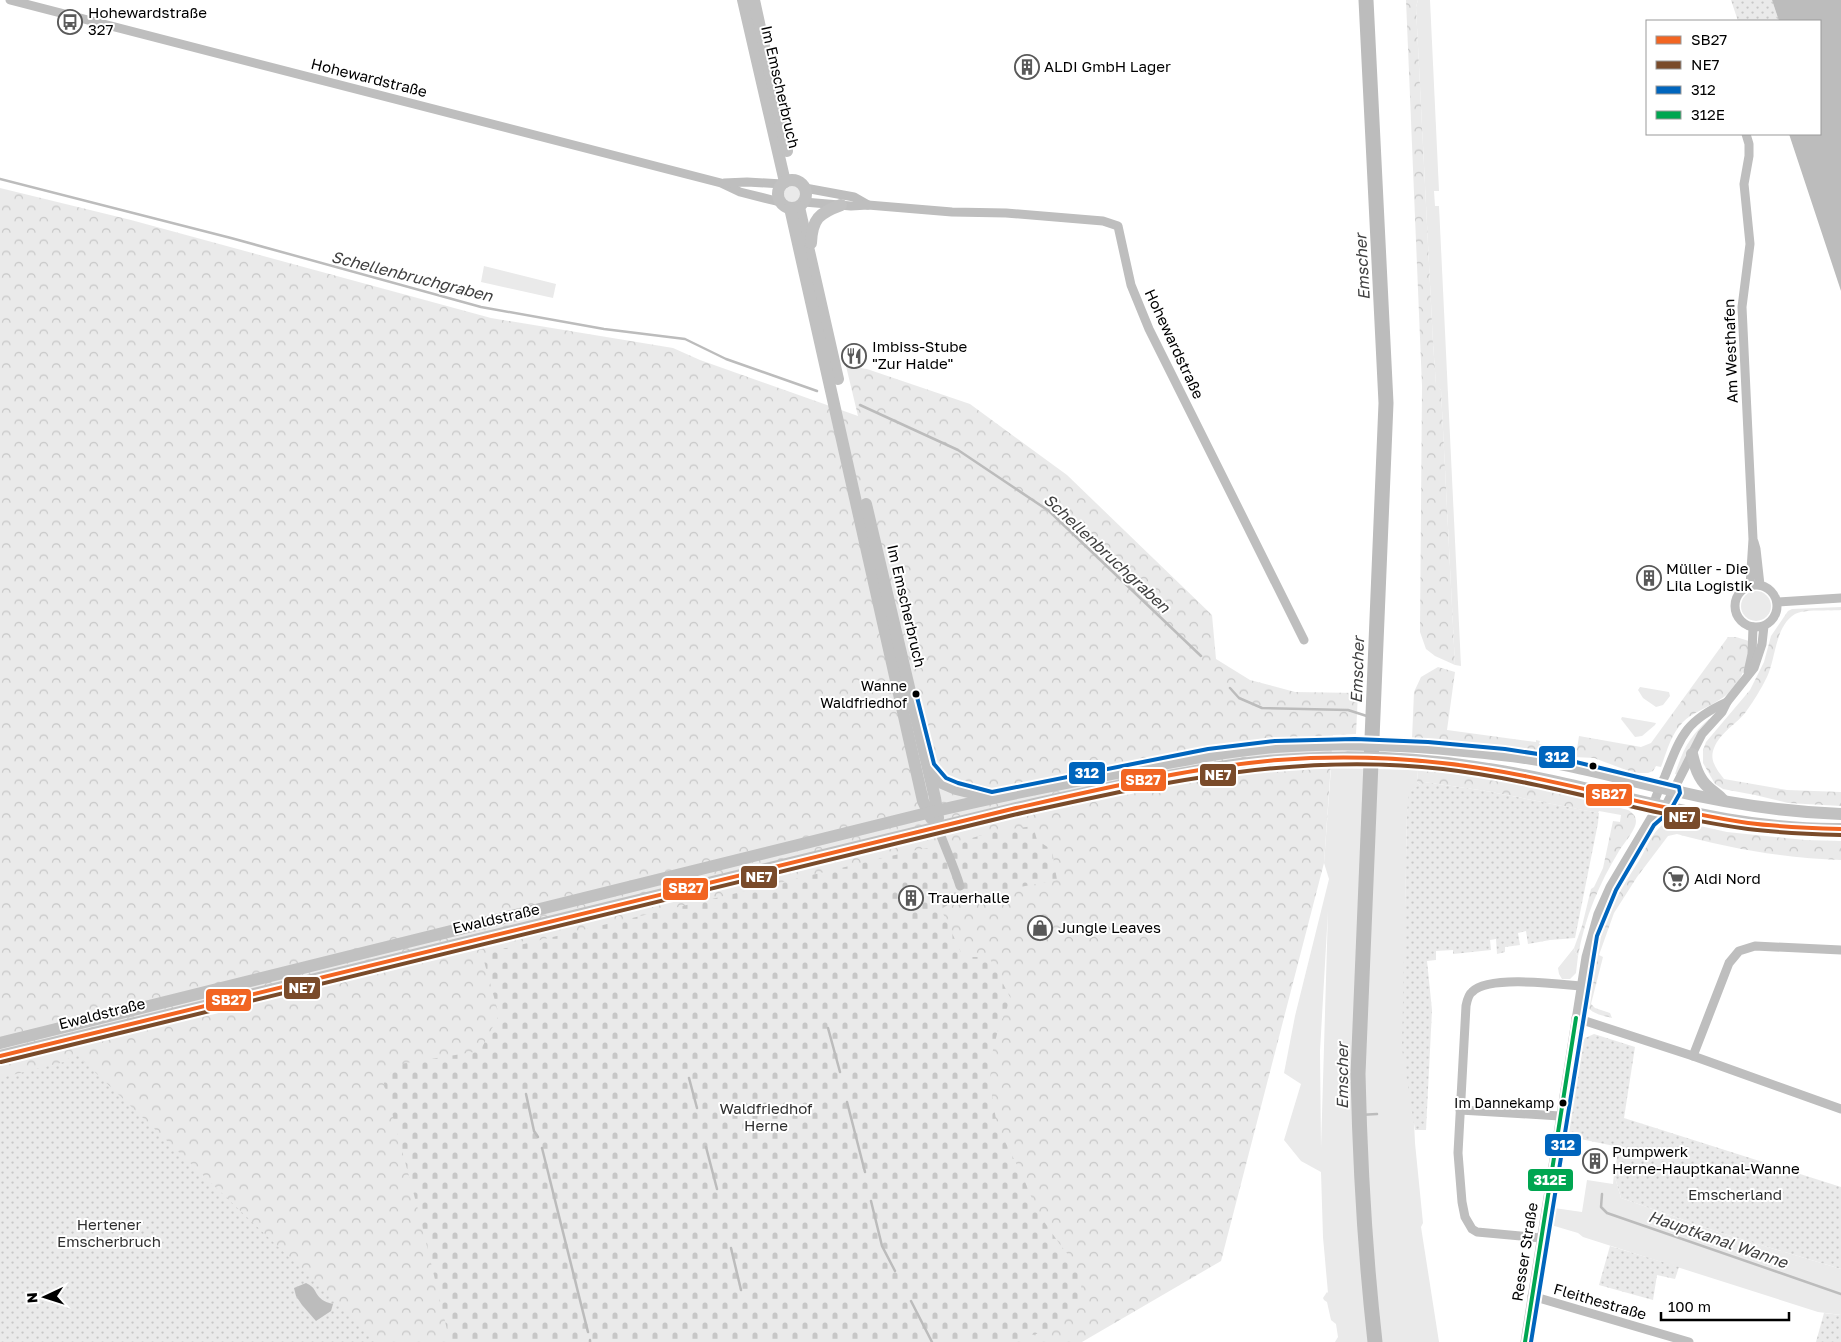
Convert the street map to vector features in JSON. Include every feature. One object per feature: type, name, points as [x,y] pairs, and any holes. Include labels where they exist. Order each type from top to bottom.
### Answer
[{"type":"main road","name":"Im Emscherbruch","points":[[744,0],[787,182]]},
{"type":"main road","name":"Im Emscherbruch","points":[[754,0],[787,182],[778,193],[793,205],[810,255],[856,464],[928,767],[932,811]]},
{"type":"main road","points":[[787,182],[800,182],[805,188]]},
{"type":"main road","name":"Im Emscherbruch","points":[[793,205],[806,198],[805,188]]},
{"type":"main road","name":"Im Emscherbruch","points":[[793,205],[932,811],[938,828]]},
{"type":"main road","points":[[810,255],[812,229],[818,218],[827,210],[842,205]]},
{"type":"main road","name":"Ewaldstraße","points":[[0,1043],[932,811],[1209,755],[1275,747],[1355,745],[1390,745],[1459,750],[1527,758],[1723,800],[1781,809],[1841,814]]},
{"type":"main road","points":[[1692,754],[1698,775],[1706,786],[1717,793],[1723,800]]},
{"type":"main road","name":"Ewaldstraße","points":[[0,1056],[1077,795],[1216,768],[1284,760],[1354,758],[1447,763],[1534,776],[1747,823],[1841,830]]},
{"type":"main road","points":[[928,767],[942,783],[956,789],[992,798]]},
{"type":"street","name":"Hohewardstraße","points":[[10,0],[721,183],[740,192],[793,205],[868,205],[952,212],[1006,213],[1103,221],[1118,226],[1131,285],[1149,328],[1304,640]]},
{"type":"street","name":"Am Westhafen","points":[[1746,135],[1749,144],[1749,156],[1744,184],[1750,244],[1742,307],[1753,539],[1750,586]]},
{"type":"street","name":"Hohewardstraße","points":[[721,183],[787,182]]},
{"type":"street","name":"Hohewardstraße","points":[[805,188],[854,197],[868,205]]},
{"type":"street","name":"Am Westhafen","points":[[1753,539],[1760,586]]},
{"type":"street","points":[[1750,586],[1760,586],[1771,591],[1777,602],[1775,617],[1764,626],[1753,627],[1738,618],[1735,605],[1740,593],[1750,586]]},
{"type":"street","points":[[1777,602],[1841,598]]},
{"type":"street","points":[[1659,805],[1674,791],[1702,734],[1722,712],[1754,668],[1759,657],[1764,626]]},
{"type":"street","points":[[1748,674],[1752,654],[1753,627]]},
{"type":"street","points":[[1659,805],[1660,788],[1682,734],[1697,720],[1728,702]]},
{"type":"street","name":"Resser Straße","points":[[1525,1342],[1581,986],[1591,935],[1600,908],[1610,887],[1659,805]]},
{"type":"street","points":[[938,828],[960,886]]},
{"type":"street","points":[[1694,1056],[1729,963],[1739,951],[1755,946],[1841,950]]},
{"type":"street","points":[[1541,1238],[1483,1234],[1472,1229],[1468,1224],[1462,1202],[1458,1153],[1466,1006],[1470,993],[1483,985],[1536,982],[1581,986]]},
{"type":"street","points":[[1576,1018],[1694,1056],[1841,1109]]},
{"type":"street","points":[[1460,1110],[1560,1116]]},
{"type":"street","name":"Fleithestraße","points":[[1532,1296],[1690,1342]]},
{"type":"green space","points":[[1406,0],[1418,0],[1416,7],[1433,343],[1436,384],[1441,390],[1455,665],[1435,656],[1426,649],[1420,632],[1422,386]]},
{"type":"green space","points":[[1418,0],[1430,0],[1439,191],[1434,191],[1435,206],[1439,206],[1461,666],[1455,665],[1441,390],[1436,385],[1433,343],[1416,7]]},
{"type":"green space","points":[[1731,0],[1772,0],[1779,20],[1738,20]]},
{"type":"green space","points":[[793,185],[799,188],[802,194],[799,200],[793,203],[787,200],[784,194],[787,188]]},
{"type":"green space","points":[[0,188],[131,220],[491,318],[673,348],[700,360],[858,416],[846,366],[867,369],[970,404],[1067,475],[1212,615],[1216,659],[1250,680],[1295,692],[1358,693],[1356,734],[1333,735],[1324,863],[1221,1261],[1082,1342],[0,1342]]},
{"type":"green space","points":[[484,266],[556,284],[553,298],[481,282]]},
{"type":"green space","points":[[1756,591],[1762,592],[1770,600],[1770,612],[1762,620],[1756,621],[1750,620],[1742,612],[1741,606],[1742,600],[1750,592]]},
{"type":"green space","points":[[1841,607],[1841,610],[1799,612],[1788,619],[1783,626],[1770,669],[1762,686],[1745,713],[1727,730],[1715,745],[1712,755],[1715,766],[1724,779],[1787,790],[1841,792],[1841,806],[1788,803],[1723,789],[1715,784],[1703,763],[1703,750],[1706,742],[1750,690],[1764,662],[1771,636],[1788,611],[1792,609]]},
{"type":"green space","points":[[1728,637],[1749,641],[1745,668],[1737,684],[1724,697],[1683,722],[1672,737],[1661,767],[1656,766],[1653,771],[1648,773],[1634,773],[1594,758],[1412,739],[1414,692],[1421,677],[1438,667],[1455,672],[1447,730],[1536,742],[1536,740],[1540,741],[1539,744],[1577,749],[1579,736],[1641,747],[1651,743]]},
{"type":"green space","points":[[1640,687],[1669,692],[1670,696],[1663,705],[1656,707],[1643,698],[1638,690]]},
{"type":"green space","points":[[1622,717],[1656,723],[1642,736],[1635,737],[1621,719]]},
{"type":"green space","points":[[1711,719],[1679,775],[1675,774],[1688,744]]},
{"type":"green space","points":[[1331,768],[1418,770],[1417,782],[1420,785],[1411,791],[1407,812],[1405,921],[1415,1143],[1423,1223],[1421,1227],[1439,1342],[1335,1342],[1338,1337],[1336,1324],[1331,1320],[1327,1302],[1323,1298],[1328,1293],[1323,1237],[1321,1172],[1301,1161],[1284,1140],[1301,1084],[1284,1073],[1295,1016],[1329,879],[1324,863]],"holes":[[[1328,911],[1321,1149],[1320,1051]]]},
{"type":"green space","points":[[1418,770],[1471,776],[1523,785],[1627,809],[1633,814],[1636,821],[1634,828],[1599,888],[1589,914],[1578,956],[1574,948],[1582,926],[1591,889],[1594,887],[1603,868],[1613,821],[1620,822],[1621,815],[1599,811],[1598,813],[1486,791],[1424,782],[1420,785],[1417,782]]},
{"type":"green space","points":[[1424,782],[1486,791],[1599,813],[1575,938],[1528,944],[1526,931],[1518,933],[1520,945],[1505,947],[1505,952],[1497,954],[1496,939],[1490,940],[1491,950],[1453,954],[1453,950],[1436,951],[1436,960],[1427,961],[1432,1010],[1426,1130],[1415,1130],[1402,1049],[1407,812],[1409,792]]},
{"type":"green space","points":[[1673,820],[1727,832],[1805,840],[1841,841],[1841,860],[1779,855],[1716,844],[1677,834],[1668,836],[1637,877],[1614,913],[1599,955],[1603,957],[1591,1004],[1595,1008],[1610,1013],[1612,1018],[1599,1014],[1588,1007],[1586,996],[1593,959],[1602,928],[1614,902],[1653,835],[1662,825]]},
{"type":"green space","name":"Waldfriedhof Herne","points":[[1033,826],[1037,840],[1052,850],[1057,880],[958,899],[941,909],[963,957],[989,957],[1011,999],[999,1026],[992,1054],[990,1082],[997,1126],[1023,1177],[1038,1213],[1075,1263],[1082,1283],[1076,1309],[1064,1320],[1044,1332],[1006,1342],[450,1342],[420,1217],[383,1080],[400,1064],[480,1051],[499,1015],[482,954],[916,850],[962,843],[993,832]]},
{"type":"green space","points":[[1574,948],[1578,956],[1576,973],[1570,979],[1562,979],[1558,968]]},
{"type":"green space","name":"Emscherland","points":[[1594,1034],[1635,1047],[1624,1118],[1841,1187],[1841,1269],[1721,1233],[1621,1198],[1614,1174],[1619,1147],[1566,1136],[1580,1045],[1585,1038]]},
{"type":"green space","name":"Hertener Emscherbruch","points":[[75,1053],[378,1342],[0,1342],[0,1078],[64,1062]]},
{"type":"green space","points":[[1614,1174],[1621,1198],[1721,1233],[1841,1269],[1841,1315],[1818,1312],[1551,1225],[1554,1208],[1582,1212],[1587,1180],[1613,1184]]},
{"type":"green space","points":[[1610,1246],[1679,1267],[1675,1279],[1657,1275],[1653,1300],[1599,1285]]},
{"type":"green space","points":[[1824,1313],[1841,1315],[1841,1342],[1816,1342]]},
{"type":"shaded area","points":[[1772,0],[1841,0],[1841,291],[1789,135],[1821,135],[1821,20],[1779,20]]},
{"type":"shaded area","points":[[306,1283],[313,1288],[319,1297],[333,1304],[331,1311],[316,1321],[296,1296],[294,1288]]},
{"type":"waterway","name":"Emscher","points":[[1366,0],[1386,403],[1358,1074],[1368,1275],[1375,1342]]},
{"type":"waterway","name":"Schellenbruchgraben","points":[[0,179],[231,238],[481,307],[604,329],[685,339],[726,359],[817,391]]},
{"type":"waterway","name":"Schellenbruchgraben","points":[[860,405],[958,450],[1049,511],[1201,656]]},
{"type":"waterway","name":"Schellenbruchgraben","points":[[1230,688],[1239,698],[1262,708],[1348,710],[1373,718]]},
{"type":"waterway","points":[[828,1028],[840,1072]]},
{"type":"waterway","points":[[689,1078],[697,1108]]},
{"type":"waterway","points":[[526,1094],[534,1131],[538,1137]]},
{"type":"waterway","points":[[847,1102],[865,1172]]},
{"type":"waterway","name":"Hauptkanal Wanne","points":[[1359,1115],[1377,1114]]},
{"type":"waterway","points":[[706,1147],[717,1189]]},
{"type":"waterway","points":[[542,1148],[588,1332]]},
{"type":"waterway","name":"Hauptkanal Wanne","points":[[1602,1194],[1601,1207],[1607,1213],[1841,1294]]},
{"type":"waterway","points":[[871,1201],[882,1246],[895,1271]]},
{"type":"waterway","points":[[731,1248],[741,1290]]},
{"type":"waterway","points":[[911,1301],[932,1342]]},
{"type":"transit line","name":"312","points":[[916,693],[934,764],[946,778],[992,792],[1208,749],[1275,741],[1355,739],[1428,742],[1505,749],[1551,756],[1679,787],[1680,793],[1670,811],[1654,825],[1616,890],[1597,936],[1531,1342]]},
{"type":"transit line","name":"SB27","points":[[0,1056],[1012,809],[1144,780],[1211,768],[1298,759],[1401,759],[1481,768],[1519,775],[1710,817],[1748,823],[1841,829]]},
{"type":"transit line","name":"NE7","points":[[1,1062],[1013,815],[1120,792],[1226,774],[1279,768],[1333,765],[1387,765],[1443,769],[1520,781],[1710,823],[1748,829],[1841,835]]},
{"type":"transit line","name":"312E","points":[[1525,1342],[1576,1018]]},
{"type":"place","name":"Hohewardstraße 327","points":[[70,22]]},
{"type":"place","name":"ALDI GmbH Lager","points":[[1027,67]]},
{"type":"place","name":"Imbiss-Stube \"Zur Halde\"","points":[[854,356]]},
{"type":"place","name":"Müller - Die Lila Logistik","points":[[1649,578]]},
{"type":"place","name":"Wanne Waldfriedhof","points":[[916,694]]},
{"type":"place","name":"Aldi Nord","points":[[1676,879]]},
{"type":"place","name":"Trauerhalle","points":[[911,898]]},
{"type":"place","name":"Jungle Leaves","points":[[1040,928]]},
{"type":"place","name":"Im Dannekamp","points":[[1563,1103]]},
{"type":"place","name":"Pumpwerk Herne-Hauptkanal-Wanne","points":[[1595,1161]]}]
